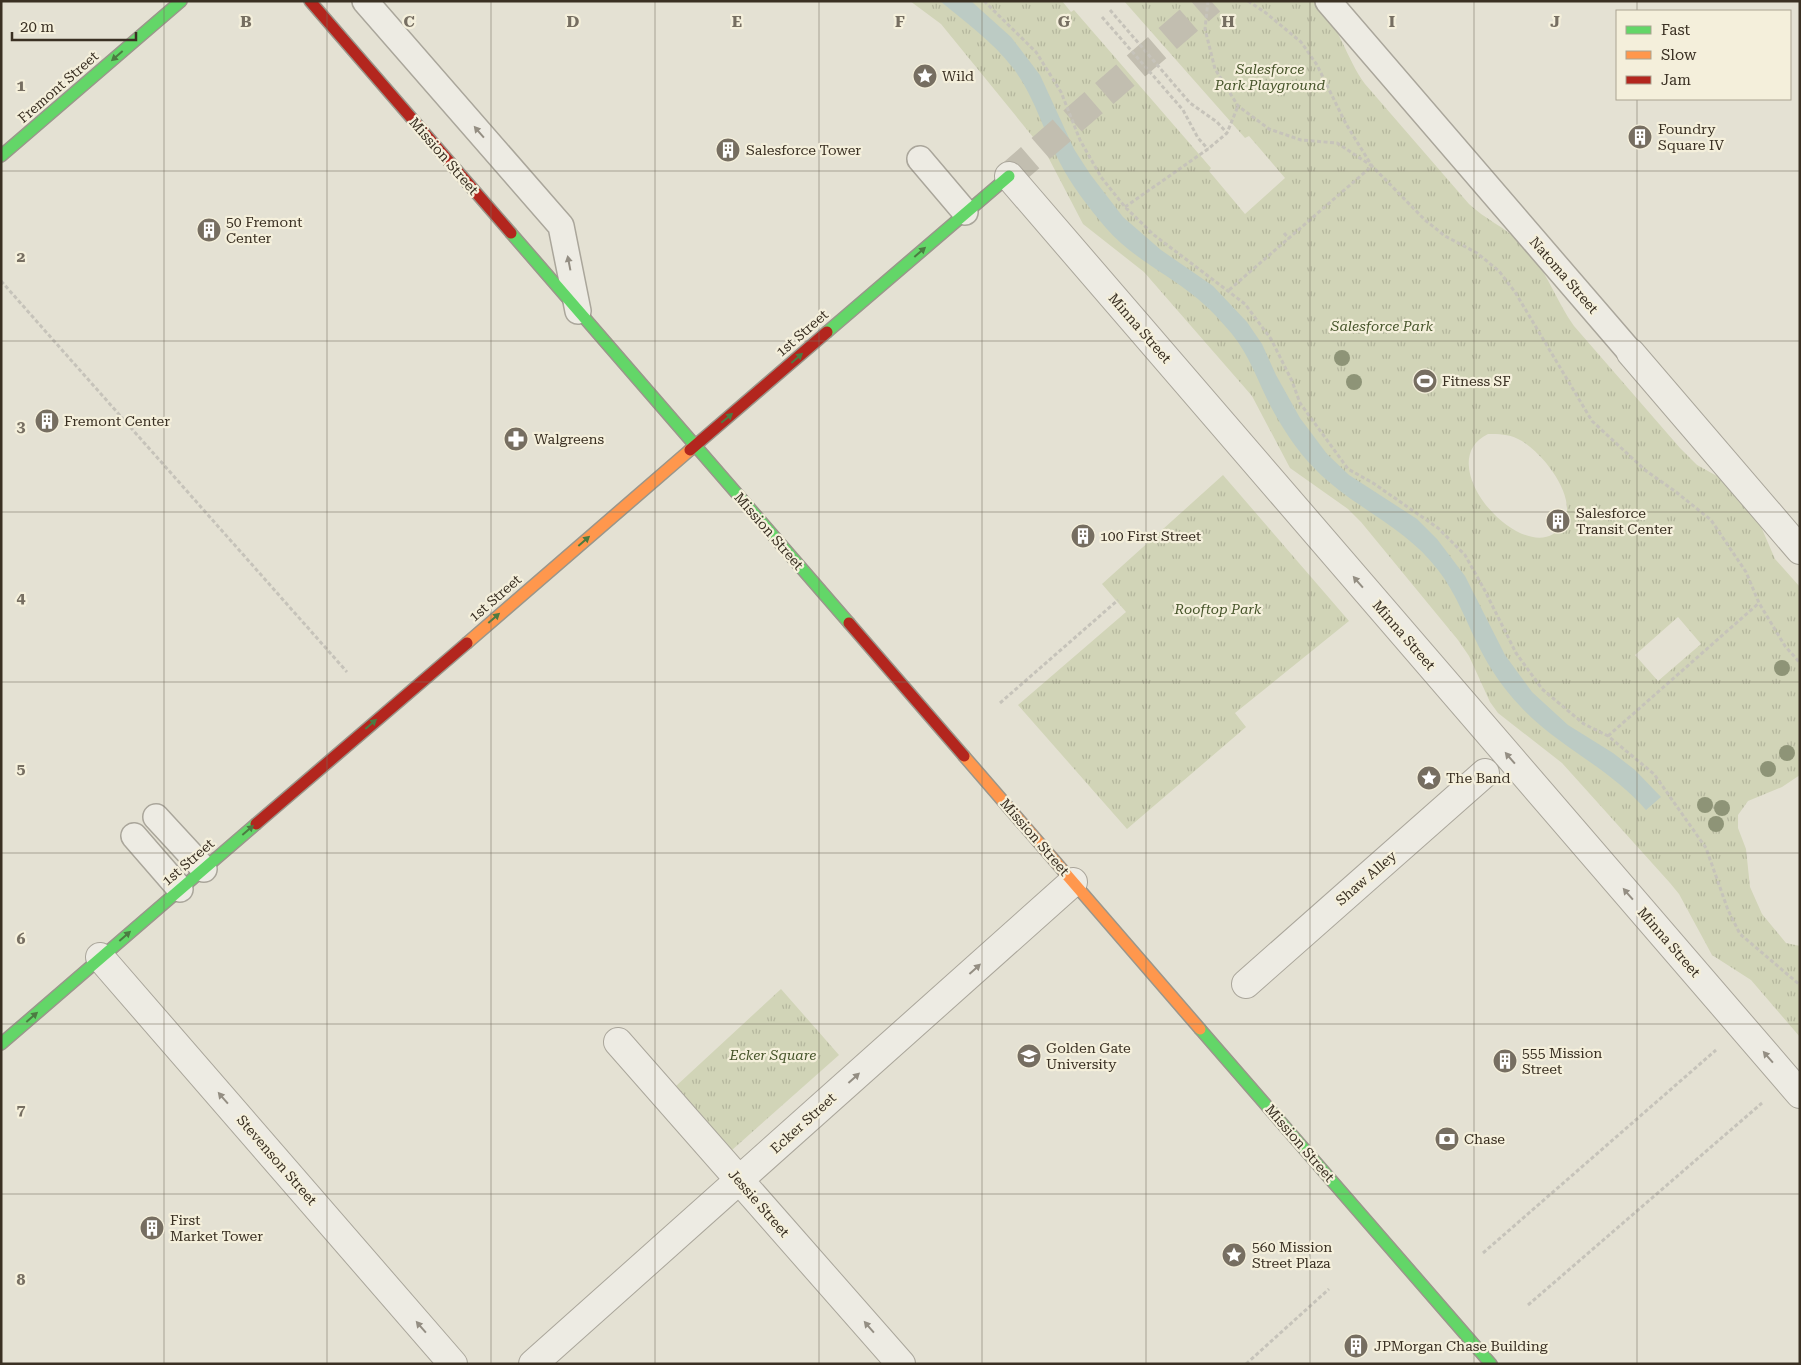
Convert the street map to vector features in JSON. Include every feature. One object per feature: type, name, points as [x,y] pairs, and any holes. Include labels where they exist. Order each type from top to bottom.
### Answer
[{"type":"street","name":"Fremont Street","points":[[1,156],[180,1]]},
{"type":"street","name":"Mission Street","points":[[310,1],[1491,1364]]},
{"type":"street","name":"1st Street","points":[[1,1044],[1009,176]]},
{"type":"street","name":"Minna Street","points":[[1009,176],[1800,1094]]},
{"type":"street","name":"Natoma Street","points":[[1631,353],[1800,550]]},
{"type":"street","name":"Shaw Alley","points":[[1246,984],[1485,773]]},
{"type":"street","name":"Ecker Street","points":[[532,1364],[1073,882]]},
{"type":"street","name":"Stevenson Street","points":[[100,957],[453,1364]]},
{"type":"street","name":"Jessie Street","points":[[618,1042],[901,1364]]},
{"type":"lane","name":"Mission Street","points":[[365,1],[561,226],[578,311]]},
{"type":"lane","name":"Natoma Street","points":[[1328,1],[1631,353]]},
{"type":"lane","points":[[920,159],[965,212]]},
{"type":"lane","points":[[156,816],[204,869]]},
{"type":"lane","points":[[134,836],[180,889]]},
{"type":"path","points":[[984,1],[1036,52],[1061,92],[1080,140],[1100,177],[1125,207],[1154,235],[1245,304],[1271,339],[1300,403],[1348,469],[1373,483],[1438,528],[1465,556],[1484,588],[1516,654],[1542,689],[1584,724],[1608,736],[1654,774],[1706,848],[1728,910],[1740,934],[1800,985]]},
{"type":"path","points":[[1208,1],[1204,29],[1213,61],[1238,106],[1269,129],[1300,140],[1338,143],[1372,166],[1445,236],[1477,253],[1499,271],[1515,292],[1592,421],[1645,470],[1711,520],[1746,572],[1759,603],[1785,646],[1800,663]]},
{"type":"path","points":[[1248,1],[1266,13],[1300,42],[1317,65],[1346,124],[1372,166]]},
{"type":"path","points":[[1110,10],[1190,104],[1217,122],[1227,133]]},
{"type":"path","points":[[1102,16],[1183,110],[1198,138],[1208,150]]},
{"type":"path","points":[[1125,207],[1208,150],[1227,133],[1238,106]]},
{"type":"path","points":[[1229,290],[1372,166]]},
{"type":"path","points":[[1284,233],[1289,239]]},
{"type":"path","points":[[1,281],[347,672]]},
{"type":"path","points":[[1000,703],[1118,600]]},
{"type":"path","points":[[1608,736],[1759,603]]},
{"type":"path","points":[[1483,1253],[1721,1046]]},
{"type":"path","points":[[1528,1305],[1767,1098]]},
{"type":"path","points":[[1246,1364],[1329,1289]]},
{"type":"green space","name":"Salesforce Park","points":[[910,1],[1062,1],[1071,12],[1074,10],[1211,168],[1209,171],[1245,214],[1285,178],[1249,136],[1245,138],[1124,1],[1315,1],[1330,20],[1365,84],[1469,204],[1513,236],[1528,250],[1543,271],[1574,326],[1680,448],[1697,465],[1726,481],[1756,515],[1775,559],[1800,587],[1800,775],[1782,787],[1748,801],[1738,815],[1738,828],[1746,849],[1750,887],[1762,914],[1786,943],[1800,946],[1800,1037],[1751,980],[1712,955],[1679,894],[1562,763],[1498,713],[1490,702],[1469,656],[1458,640],[1361,522],[1348,509],[1290,468],[1252,396],[1144,272],[1083,224],[1046,153],[941,24]],"holes":[[[1488,434],[1507,435],[1518,439],[1537,453],[1555,475],[1562,487],[1567,511],[1564,522],[1550,536],[1531,537],[1510,527],[1491,511],[1476,490],[1469,469],[1472,449]],[[1678,617],[1701,644],[1658,681],[1635,655]]]},
{"type":"green space","name":"Rooftop Park","points":[[1223,475],[1349,621],[1235,713],[1246,727],[1127,829],[1018,705],[1126,612],[1102,584]]},
{"type":"green space","name":"Ecker Square","points":[[781,989],[839,1055],[732,1150],[676,1086]]},
{"type":"shaded area","points":[[940,1],[971,1],[1011,37],[1040,75],[1074,149],[1090,174],[1123,217],[1161,250],[1213,286],[1247,322],[1262,344],[1276,375],[1300,418],[1327,454],[1349,475],[1417,519],[1437,539],[1465,576],[1505,655],[1532,692],[1568,725],[1613,753],[1635,770],[1661,797],[1646,810],[1632,795],[1600,769],[1535,721],[1514,699],[1502,685],[1488,663],[1455,598],[1438,570],[1410,541],[1330,483],[1308,462],[1280,423],[1249,360],[1232,334],[1198,299],[1127,248],[1106,228],[1069,179],[1053,149],[1033,101],[1013,68],[987,40]]},
{"type":"tunnel","points":[[1009,176],[1211,1]]},
{"type":"traffic: fast","points":[[1,156],[181,1]]},
{"type":"traffic: fast","points":[[827,332],[1009,176]]},
{"type":"traffic: fast","points":[[511,233],[849,623]]},
{"type":"traffic: fast","points":[[1,1044],[256,824]]},
{"type":"traffic: fast","points":[[1200,1029],[1491,1364]]},
{"type":"traffic: slow","points":[[467,643],[690,450]]},
{"type":"traffic: slow","points":[[964,756],[1200,1029]]},
{"type":"traffic: jam","points":[[310,1],[511,233]]},
{"type":"traffic: jam","points":[[690,450],[827,332]]},
{"type":"traffic: jam","points":[[849,623],[964,756]]},
{"type":"traffic: jam","points":[[256,824],[467,643]]},
{"type":"place","name":"Wild","points":[[925,76]]},
{"type":"place","name":"Foundry Square IV","points":[[1640,137]]},
{"type":"place","name":"Salesforce Tower","points":[[728,150]]},
{"type":"place","name":"50 Fremont Center","points":[[209,230]]},
{"type":"place","name":"Fitness SF","points":[[1425,381]]},
{"type":"place","name":"Fremont Center","points":[[47,421]]},
{"type":"place","name":"Walgreens","points":[[516,439]]},
{"type":"place","name":"Salesforce Transit Center","points":[[1558,521]]},
{"type":"place","name":"100 First Street","points":[[1083,536]]},
{"type":"place","name":"The Band","points":[[1429,778]]},
{"type":"place","name":"Golden Gate University","points":[[1029,1056]]},
{"type":"place","name":"555 Mission Street","points":[[1505,1061]]},
{"type":"place","name":"Chase","points":[[1447,1139]]},
{"type":"place","name":"First Market Tower","points":[[152,1228]]},
{"type":"place","name":"560 Mission Street Plaza","points":[[1234,1255]]},
{"type":"place","name":"JPMorgan Chase Building","points":[[1356,1346]]},
{"type":"park label","name":"Salesforce Park Playground","points":[[1270,78]]}]
